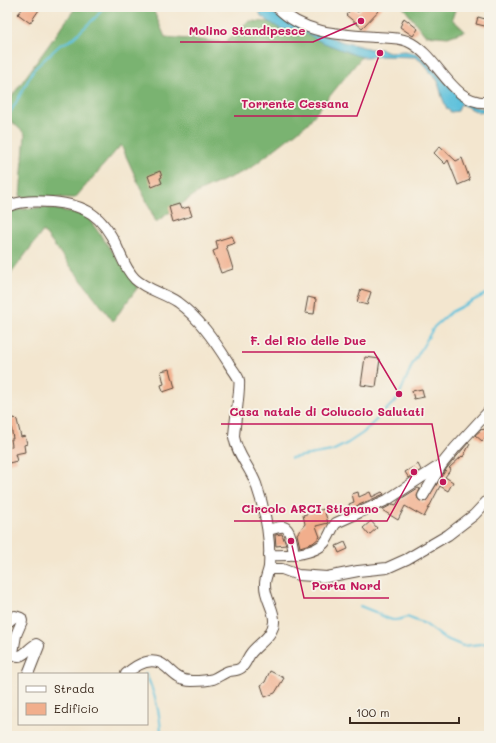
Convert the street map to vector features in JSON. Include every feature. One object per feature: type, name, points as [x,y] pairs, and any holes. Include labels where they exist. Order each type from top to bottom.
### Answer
[{"type":"street","points":[[277,7],[298,23],[326,32],[342,35],[396,38],[406,41],[422,50],[451,85],[464,96],[477,102],[489,102]]},
{"type":"street","points":[[7,207],[13,204],[44,201],[80,206],[91,212],[108,230],[126,268],[135,279],[177,302],[201,325],[212,338],[240,381],[234,437],[240,456],[255,482],[268,530],[269,569],[264,582],[274,615],[274,625],[265,640],[251,653],[241,668],[229,671],[212,679],[189,681],[180,679],[165,666],[156,662],[148,662],[134,667],[127,673]]},
{"type":"street","points":[[423,496],[442,464],[489,411]]},
{"type":"street","points":[[269,555],[294,555],[318,548],[326,542],[332,528],[340,520],[375,507],[442,464]]},
{"type":"street","points":[[269,569],[282,569],[298,575],[327,577],[358,571],[387,568],[407,559],[448,536],[474,515],[489,499]]},
{"type":"street","points":[[268,530],[283,526],[287,528],[290,533],[294,555]]},
{"type":"street","points":[[7,623],[15,616],[21,618],[22,621],[16,635],[13,653],[15,656],[21,656],[34,644],[38,644],[39,646],[28,673]]},
{"type":"green space","points":[[76,7],[152,7],[165,37],[225,42],[250,21],[283,23],[364,54],[307,124],[249,169],[200,191],[156,222],[121,145],[75,198],[20,197],[25,134],[7,117],[7,103]]},
{"type":"green space","points":[[403,7],[456,7],[452,19],[465,31],[448,37],[425,35]]},
{"type":"green space","points":[[44,207],[86,215],[138,287],[113,321],[43,231],[7,279],[7,211]]},
{"type":"water","points":[[258,7],[267,7],[272,13],[290,22],[343,42],[371,49],[380,49],[390,52],[405,51],[418,54],[463,100],[475,107],[489,108],[489,111],[478,112],[461,104],[458,111],[451,112],[447,109],[438,81],[421,61],[415,57],[363,57],[355,55],[319,41],[308,34],[292,29],[284,30],[277,27],[261,16]]},
{"type":"building","points":[[24,7],[41,7],[30,23],[18,14]]},
{"type":"building","points":[[362,7],[382,7],[362,28],[346,15],[352,8],[358,12]]},
{"type":"building","points":[[478,17],[489,20],[489,27],[476,24]]},
{"type":"building","points":[[404,18],[418,29],[413,36],[400,27]]},
{"type":"building","points":[[440,146],[456,161],[462,158],[470,180],[458,185],[448,160],[445,164],[434,153]]},
{"type":"building","points":[[160,171],[162,183],[152,187],[148,176]]},
{"type":"building","points":[[179,204],[181,209],[189,207],[192,216],[173,222],[169,207]]},
{"type":"building","points":[[232,236],[235,243],[226,246],[233,269],[221,273],[213,251],[218,249],[216,241]]},
{"type":"building","points":[[361,289],[371,292],[367,305],[357,302]]},
{"type":"building","points":[[308,297],[316,299],[314,314],[305,313]]},
{"type":"building","points":[[365,357],[380,359],[376,387],[361,385]]},
{"type":"building","points":[[170,369],[175,388],[163,392],[161,385],[164,384],[161,371]]},
{"type":"building","points":[[422,389],[424,397],[414,399],[412,391]]},
{"type":"building","points":[[15,418],[17,420],[21,437],[25,436],[27,444],[24,445],[25,452],[15,454],[17,461],[9,463],[7,448],[12,446],[11,439],[13,439],[10,419]]},
{"type":"building","points":[[486,427],[489,430],[489,433],[482,441],[475,435]]},
{"type":"building","points":[[468,443],[470,444],[463,457],[462,456],[449,468],[451,469],[445,477],[453,482],[448,491],[440,486],[424,517],[405,506],[398,520],[382,510],[393,504],[396,505],[399,500],[418,488],[420,489],[417,496],[418,499],[423,502],[426,501],[447,468]]},
{"type":"building","points":[[418,464],[421,470],[409,478],[405,472]]},
{"type":"building","points":[[358,492],[359,497],[370,492],[372,497],[382,492],[384,494],[350,509],[349,504],[354,502],[352,494]]},
{"type":"building","points":[[324,509],[328,523],[316,526],[320,537],[313,543],[300,547],[297,534],[305,524],[303,515]]},
{"type":"building","points":[[371,521],[377,528],[369,535],[363,528]]},
{"type":"building","points":[[282,534],[286,545],[276,546],[275,535]]},
{"type":"building","points":[[345,542],[348,549],[339,553],[336,546]]},
{"type":"building","points":[[270,671],[284,678],[275,693],[265,697],[261,685],[265,682]]},
{"type":"waterway","points":[[7,118],[34,69],[60,45],[71,40],[96,17],[104,7]]},
{"type":"waterway","points":[[291,458],[332,451],[363,433],[398,398],[412,365],[434,327],[451,312],[486,294]]},
{"type":"waterway","points":[[360,606],[383,617],[394,620],[407,617],[425,624],[444,638],[463,646],[489,643]]},
{"type":"waterway","points":[[148,678],[157,706],[161,736]]},
{"type":"place","name":"Molino Standipesce","points":[[361,21]]},
{"type":"place","name":"Torrente Cessana","points":[[380,53]]},
{"type":"place","name":"F. del Rio delle Due","points":[[399,394]]},
{"type":"place","name":"Circolo ARCI Stignano","points":[[414,472]]},
{"type":"place","name":"Casa natale di Coluccio Salutati","points":[[443,482]]},
{"type":"place","name":"Porta Nord","points":[[291,541]]}]
